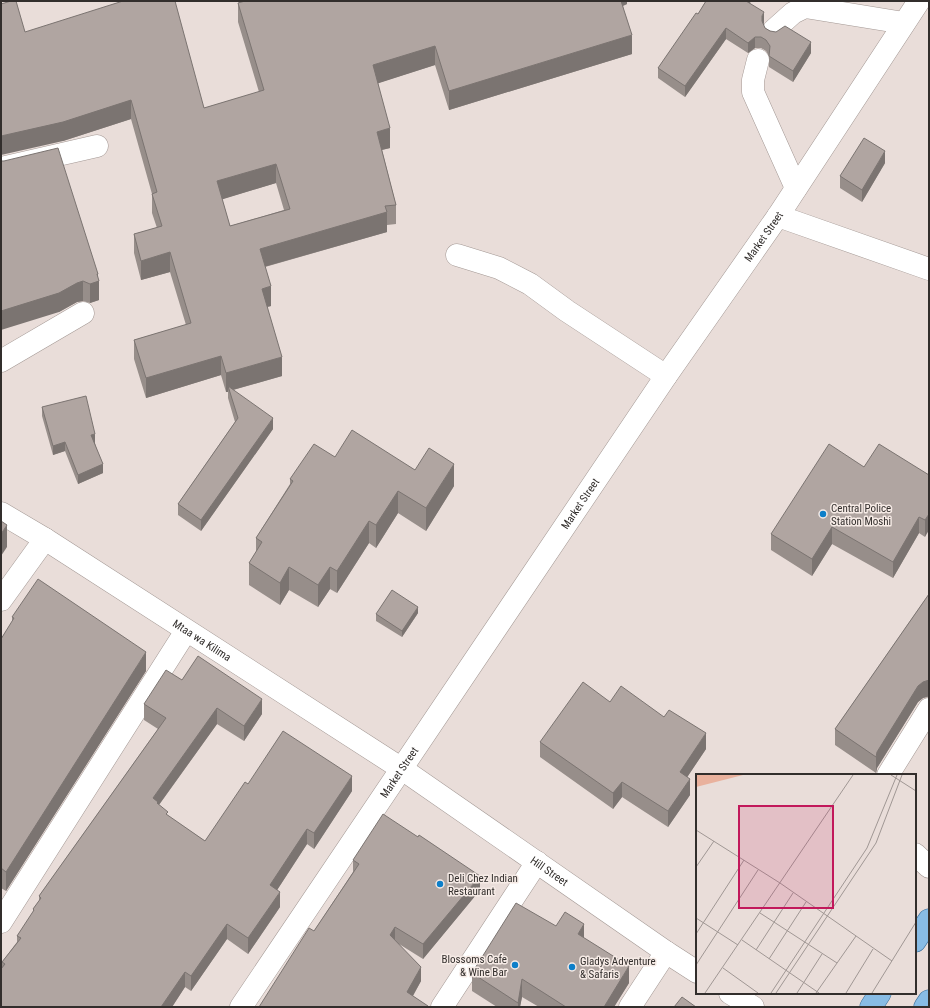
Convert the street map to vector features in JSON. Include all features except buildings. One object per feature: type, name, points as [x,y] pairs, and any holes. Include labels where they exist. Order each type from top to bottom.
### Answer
[{"type":"main road","points":[[916,940],[929,920]]},
{"type":"main road","points":[[871,1007],[879,994]]},
{"type":"main road","points":[[925,1007],[929,1001]]},
{"type":"street","name":"Market Street","points":[[241,1007],[666,376],[778,216],[919,1]]},
{"type":"street","points":[[774,30],[793,13],[805,7],[904,23]]},
{"type":"street","points":[[758,60],[753,80],[753,92],[796,188]]},
{"type":"street","points":[[1,168],[98,146]]},
{"type":"street","points":[[778,216],[929,270]]},
{"type":"street","points":[[457,255],[498,268],[530,284],[567,311],[666,376]]},
{"type":"street","points":[[1,361],[83,313]]},
{"type":"street","name":"Mtaa wa Kilima","points":[[1,513],[45,539],[186,631],[402,768]]},
{"type":"street","points":[[1,600],[45,539]]},
{"type":"street","points":[[1,922],[186,631]]},
{"type":"street","points":[[889,774],[929,709]]},
{"type":"street","name":"Hill Street","points":[[402,768],[696,971]]},
{"type":"street","points":[[916,855],[929,867]]},
{"type":"street","points":[[442,1007],[537,862]]},
{"type":"street","points":[[630,1007],[666,952]]},
{"type":"street","points":[[732,994],[753,1007]]},
{"type":"place","name":"Central Police Station Moshi","points":[[823,514]]},
{"type":"place","name":"Deli Chez Indian Restaurant","points":[[440,884]]},
{"type":"place","name":"Blossoms Cafe & Wine Bar","points":[[515,965]]},
{"type":"place","name":"Gladys Adventure & Safaris","points":[[572,967]]}]
